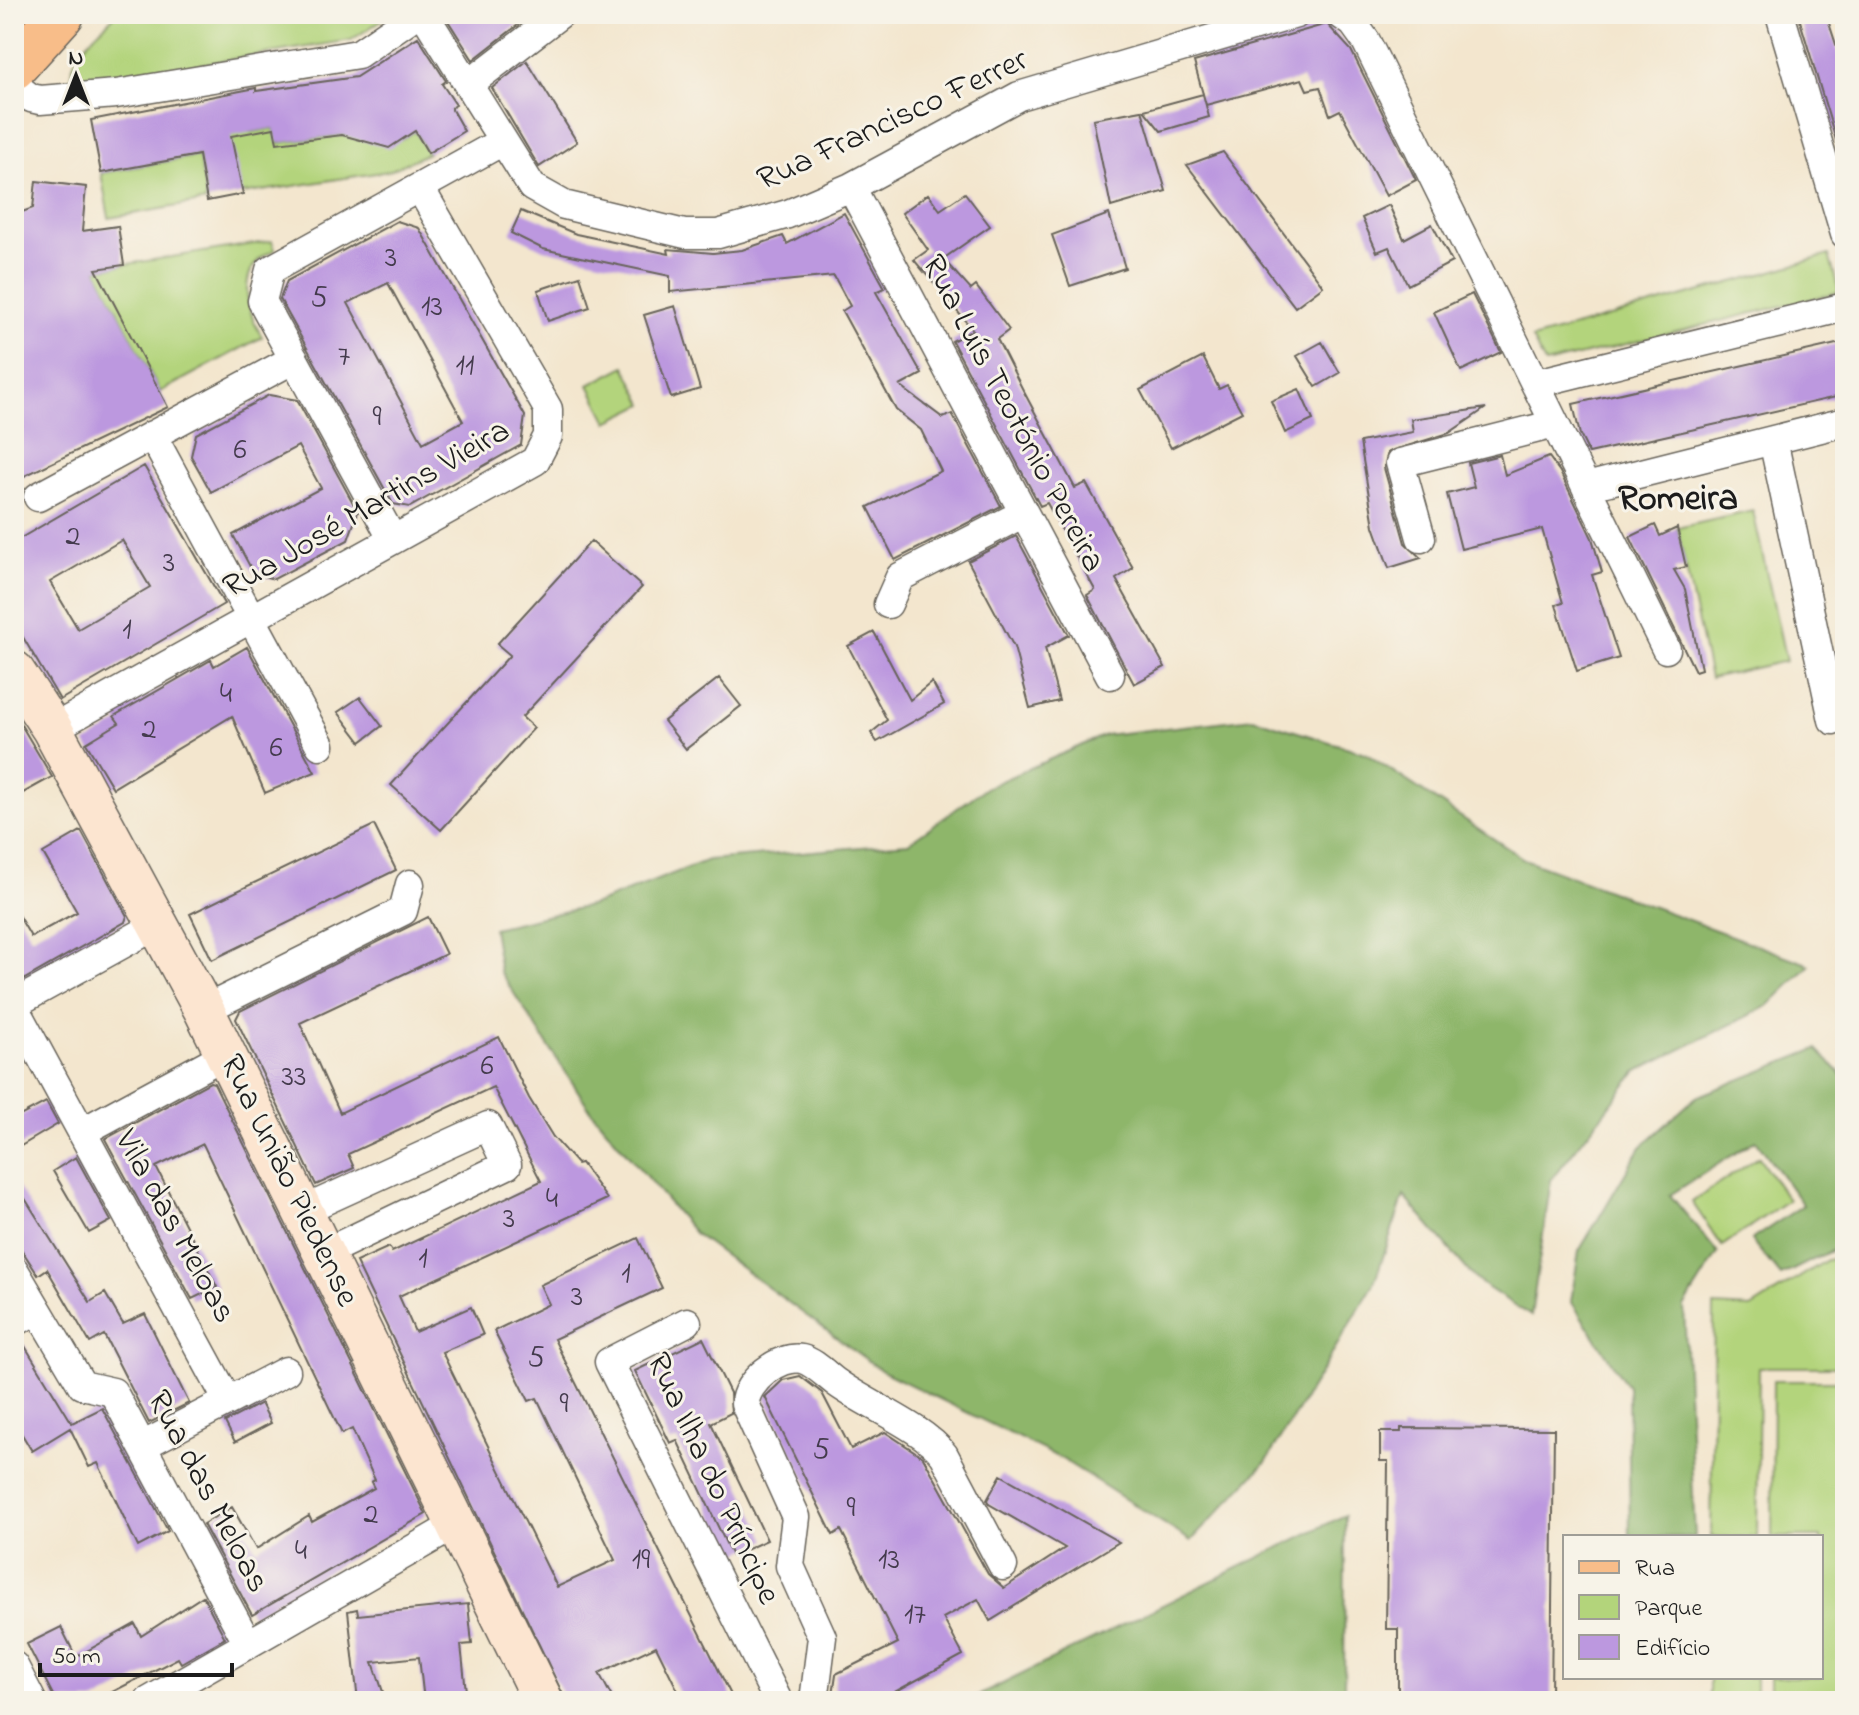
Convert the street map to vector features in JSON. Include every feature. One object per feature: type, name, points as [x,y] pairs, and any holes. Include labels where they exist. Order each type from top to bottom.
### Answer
[{"type":"main road","points":[[14,67],[61,14]]},
{"type":"street","points":[[14,85],[31,98],[40,100],[101,95],[358,54],[416,14]]},
{"type":"street","name":"Rua Francisco Ferrer","points":[[424,14],[532,187],[564,205],[685,234],[718,234],[788,214],[851,187],[1019,96],[1296,14]]},
{"type":"street","points":[[469,84],[560,14]]},
{"type":"street","points":[[1340,14],[1353,23],[1366,41],[1666,649]]},
{"type":"street","points":[[1780,14],[1845,234]]},
{"type":"street","points":[[393,540],[262,301],[270,270],[503,141]]},
{"type":"street","name":"Rua Luís Teotónio Pereira","points":[[851,187],[1110,675]]},
{"type":"street","name":"Rua José Martins Vieira","points":[[52,729],[535,461],[548,436],[548,409],[420,188]]},
{"type":"street","points":[[1537,383],[1845,307]]},
{"type":"street","points":[[38,497],[294,359]]},
{"type":"street","points":[[1586,487],[1845,422]]},
{"type":"street","points":[[1421,538],[1400,463],[1555,424]]},
{"type":"street","points":[[152,435],[320,745]]},
{"type":"street","points":[[1773,440],[1833,720]]},
{"type":"street","points":[[888,604],[900,577],[1024,513]]},
{"type":"street","name":"Rua União Piedense","points":[[14,671],[52,729],[204,1010],[543,1701]]},
{"type":"street","points":[[204,1010],[403,911],[410,884]]},
{"type":"street","points":[[14,1005],[157,925]]},
{"type":"street","name":"Vila das Meloas","points":[[14,1005],[228,1401]]},
{"type":"street","points":[[82,1132],[226,1054]]},
{"type":"street","points":[[304,1210],[488,1126],[507,1165],[324,1253]]},
{"type":"street","name":"Rua das Meloas","points":[[14,1270],[26,1316],[82,1385],[113,1392],[248,1644]]},
{"type":"street","name":"Rua Ilha do Príncipe","points":[[687,1322],[609,1362],[778,1701]]},
{"type":"street","points":[[814,1701],[822,1637],[790,1566],[796,1517],[744,1400],[749,1387],[760,1375],[790,1360],[807,1361],[862,1401],[938,1447],[1003,1566]]},
{"type":"street","points":[[144,1445],[286,1371]]},
{"type":"street","points":[[149,1701],[455,1525]]},
{"type":"street","points":[[14,1666],[32,1701]]},
{"type":"green space","points":[[116,14],[391,14],[351,40],[72,85],[71,74],[78,55]]},
{"type":"green space","points":[[274,128],[278,143],[342,135],[402,139],[415,131],[428,153],[389,171],[243,194],[199,155],[207,201],[109,218],[101,173],[198,156],[194,129],[253,132]]},
{"type":"green space","points":[[272,241],[275,250],[254,266],[247,288],[251,313],[262,337],[160,392],[96,269]]},
{"type":"green space","points":[[1829,255],[1839,292],[1545,364],[1532,339]]},
{"type":"green space","points":[[625,366],[644,404],[608,422],[589,385]]},
{"type":"green space","points":[[1753,511],[1786,661],[1710,678],[1677,528]]},
{"type":"green space","points":[[1253,718],[1365,753],[1524,859],[1810,965],[1768,1006],[1637,1071],[1551,1180],[1531,1316],[1476,1280],[1404,1196],[1373,1286],[1266,1462],[1191,1541],[1062,1459],[882,1371],[695,1234],[591,1111],[500,972],[493,928],[593,905],[708,860],[908,843],[987,787],[1105,735]]},
{"type":"green space","points":[[1817,1049],[1845,1078],[1845,1244],[1781,1276],[1751,1240],[1803,1205],[1756,1140],[1670,1195],[1718,1253],[1684,1307],[1695,1535],[1630,1535],[1628,1387],[1571,1301],[1579,1251],[1641,1147],[1696,1097]]},
{"type":"green space","points":[[1759,1157],[1788,1200],[1722,1246],[1692,1202]]},
{"type":"green space","points":[[1845,1257],[1845,1367],[1759,1367],[1757,1535],[1711,1535],[1714,1306],[1751,1308],[1827,1260]]},
{"type":"green space","points":[[1773,1381],[1845,1381],[1845,1701],[1770,1701],[1770,1679],[1823,1679],[1823,1535],[1772,1535]]},
{"type":"green space","points":[[1345,1515],[1344,1701],[968,1701]]},
{"type":"green space","points":[[1709,1679],[1756,1679],[1756,1701],[1709,1701]]},
{"type":"building","points":[[455,14],[532,14],[473,60],[447,19]]},
{"type":"building","points":[[1798,14],[1826,14],[1845,72],[1845,170]]},
{"type":"building","points":[[1327,24],[1351,50],[1416,180],[1386,196],[1340,110],[1330,115],[1320,87],[1307,90],[1302,79],[1206,105],[1194,62]]},
{"type":"building","points":[[418,37],[446,81],[442,84],[456,105],[451,108],[464,131],[428,153],[415,131],[389,148],[342,135],[277,143],[274,128],[231,136],[243,194],[207,201],[199,155],[101,173],[91,120],[256,88],[256,91],[356,77]]},
{"type":"building","points":[[527,61],[577,142],[539,167],[492,88]]},
{"type":"building","points":[[1203,94],[1209,117],[1161,131],[1144,110]]},
{"type":"building","points":[[1142,110],[1166,191],[1111,207],[1093,119]]},
{"type":"building","points":[[1223,152],[1323,286],[1295,307],[1187,165]]},
{"type":"building","points":[[36,181],[86,187],[82,231],[118,226],[124,265],[96,269],[168,407],[14,481],[14,215],[33,208]]},
{"type":"building","points":[[965,193],[990,226],[943,259],[971,290],[976,286],[1009,330],[997,339],[1024,392],[1075,488],[1086,483],[1133,568],[1116,579],[1165,667],[1134,684],[1087,595],[1095,590],[1047,503],[1040,506],[952,341],[973,330],[914,260],[928,250],[902,213],[928,194],[940,210]]},
{"type":"building","points":[[1389,205],[1404,239],[1432,224],[1452,262],[1408,285],[1389,247],[1377,252],[1362,218]]},
{"type":"building","points":[[521,211],[576,234],[669,254],[668,249],[713,253],[742,250],[783,236],[787,244],[844,213],[885,288],[876,292],[922,374],[900,386],[943,418],[952,414],[1001,506],[895,560],[868,507],[941,471],[921,430],[896,410],[842,311],[850,306],[834,276],[670,292],[670,276],[543,249],[511,233]]},
{"type":"building","points":[[1109,214],[1125,268],[1070,286],[1052,235]]},
{"type":"building","points":[[397,221],[419,228],[525,416],[521,445],[410,507],[393,504],[280,299],[287,281]],"holes":[[[388,283],[463,421],[423,443],[348,303]]]},
{"type":"building","points":[[580,276],[590,307],[548,321],[538,290]]},
{"type":"building","points":[[1472,294],[1501,352],[1461,371],[1434,312]]},
{"type":"building","points":[[675,306],[700,389],[671,398],[644,315]]},
{"type":"building","points":[[1322,342],[1340,373],[1316,387],[1297,356]]},
{"type":"building","points":[[1845,342],[1845,395],[1589,453],[1580,435],[1573,404]]},
{"type":"building","points":[[1203,357],[1219,389],[1227,385],[1242,412],[1171,448],[1140,390]]},
{"type":"building","points":[[1299,389],[1313,420],[1285,433],[1271,401]]},
{"type":"building","points":[[269,395],[297,400],[358,512],[348,540],[274,579],[254,574],[233,535],[321,488],[298,446],[211,492],[191,456],[196,434]]},
{"type":"building","points":[[1486,408],[1449,433],[1388,452],[1384,468],[1405,543],[1421,558],[1389,568],[1374,526],[1360,442],[1413,432],[1411,419]]},
{"type":"building","points":[[1500,455],[1505,475],[1549,457],[1560,472],[1592,538],[1602,572],[1592,575],[1619,658],[1577,671],[1556,605],[1563,603],[1542,529],[1461,549],[1447,494],[1474,487],[1468,463]]},
{"type":"building","points":[[144,466],[224,604],[60,700],[14,622],[14,542]],"holes":[[[122,540],[150,587],[78,629],[50,582]]]},
{"type":"building","points":[[1655,525],[1660,536],[1677,528],[1686,567],[1674,570],[1685,589],[1701,669],[1695,671],[1630,537]]},
{"type":"building","points":[[1016,536],[1069,635],[1045,648],[1059,701],[1030,708],[1014,647],[968,561]]},
{"type":"building","points":[[591,541],[642,587],[522,717],[534,728],[441,830],[391,785],[510,655],[497,644]]},
{"type":"building","points":[[874,632],[910,700],[932,682],[944,704],[877,742],[871,733],[887,720],[848,646]]},
{"type":"building","points":[[247,647],[315,772],[265,793],[232,716],[113,788],[86,743],[119,723],[114,716],[211,660],[214,666]]},
{"type":"building","points":[[719,678],[741,706],[686,749],[664,721]]},
{"type":"building","points":[[360,697],[382,726],[361,742],[338,712]]},
{"type":"building","points":[[14,713],[52,777],[14,798]]},
{"type":"building","points":[[374,825],[396,870],[212,960],[190,914]]},
{"type":"building","points":[[81,831],[127,916],[125,922],[14,985],[14,908],[31,937],[77,912],[43,853]]},
{"type":"building","points":[[428,917],[446,954],[300,1023],[340,1113],[499,1037],[529,1098],[553,1137],[577,1164],[581,1163],[607,1199],[399,1296],[415,1332],[471,1307],[483,1335],[442,1352],[557,1587],[615,1560],[537,1398],[529,1401],[494,1331],[549,1304],[540,1285],[638,1238],[662,1288],[554,1339],[734,1701],[683,1701],[656,1646],[599,1673],[614,1701],[566,1701],[356,1262],[389,1247],[392,1252],[541,1181],[493,1087],[348,1154],[354,1168],[316,1185],[236,1019],[240,1011]]},
{"type":"building","points":[[210,1082],[214,1083],[426,1514],[252,1615],[203,1524],[232,1507],[256,1549],[309,1516],[312,1522],[374,1488],[371,1482],[375,1480],[352,1429],[342,1434],[203,1144],[156,1167],[217,1287],[192,1299],[105,1139]]},
{"type":"building","points":[[46,1102],[58,1124],[14,1150],[14,1119]]},
{"type":"building","points":[[76,1157],[111,1221],[89,1233],[53,1171]]},
{"type":"building","points":[[14,1181],[90,1302],[105,1293],[123,1324],[145,1314],[189,1403],[149,1423],[104,1335],[90,1343],[47,1269],[38,1275],[14,1238]]},
{"type":"building","points":[[20,1338],[72,1423],[102,1408],[168,1531],[138,1547],[98,1463],[89,1467],[70,1428],[32,1451],[14,1421],[14,1340]]},
{"type":"building","points":[[703,1338],[730,1393],[731,1413],[711,1423],[767,1540],[732,1556],[677,1440],[670,1443],[635,1371]]},
{"type":"building","points":[[800,1376],[822,1393],[851,1449],[885,1432],[923,1457],[988,1574],[1004,1588],[1065,1548],[989,1504],[987,1500],[1001,1475],[1119,1542],[990,1621],[978,1599],[943,1618],[963,1655],[878,1701],[832,1701],[836,1674],[898,1643],[841,1530],[833,1535],[765,1397],[783,1380]]},
{"type":"building","points":[[261,1403],[271,1423],[235,1442],[225,1422]]},
{"type":"building","points":[[1401,1428],[1554,1429],[1551,1696],[1547,1696],[1547,1701],[1398,1701],[1398,1629],[1386,1629],[1388,1461],[1380,1461],[1380,1432],[1401,1432]]},
{"type":"building","points":[[203,1596],[225,1638],[181,1663],[178,1658],[95,1701],[56,1701],[27,1644],[61,1627],[76,1657],[135,1624],[141,1636]]},
{"type":"building","points":[[468,1604],[472,1644],[461,1645],[467,1701],[424,1701],[419,1657],[373,1662],[386,1701],[358,1701],[348,1611],[357,1609],[358,1615]]},
{"type":"district","name":"Romeira","points":[[1678,500]]}]
